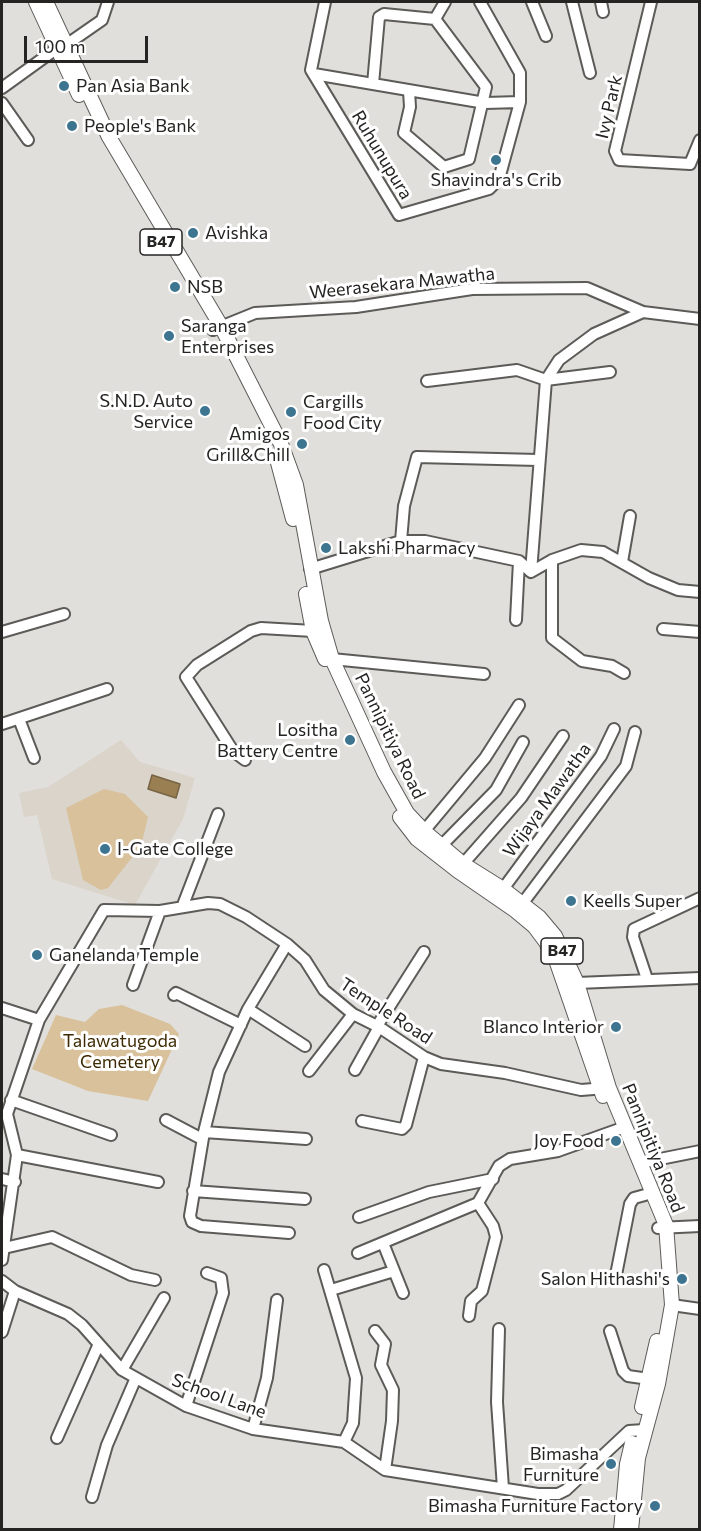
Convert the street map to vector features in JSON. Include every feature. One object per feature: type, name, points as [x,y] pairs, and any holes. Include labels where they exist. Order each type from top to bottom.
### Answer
[{"type":"main road","points":[[29,2],[43,19]]},
{"type":"main road","name":"Pannipitiya Road","points":[[36,2],[43,19],[61,47]]},
{"type":"main road","name":"Pannipitiya Road","points":[[46,2],[61,47],[101,141],[217,328],[280,444],[292,475],[321,621],[333,659],[384,772],[407,813],[424,831],[463,864],[503,889],[539,917],[555,936],[577,983],[605,1089]]},
{"type":"main road","name":"Pannipitiya Road","points":[[217,328],[272,448],[285,483],[313,631],[376,776],[400,818],[417,839],[516,911],[534,926],[546,942],[556,960],[645,1196],[662,1226],[663,1305],[640,1429],[631,1530]]},
{"type":"main road","name":"Pannipitiya Road","points":[[621,1129],[640,1163],[662,1226],[672,1305],[658,1384],[627,1464],[621,1530]]},
{"type":"street","points":[[2,88],[102,20],[108,2]]},
{"type":"street","points":[[314,74],[311,70],[325,2]]},
{"type":"street","points":[[446,2],[435,19],[486,87],[485,103]]},
{"type":"street","name":"Ruhunupura","points":[[314,74],[399,215],[489,189],[499,179],[520,102],[520,73],[480,2]]},
{"type":"street","points":[[532,2],[546,36]]},
{"type":"street","points":[[572,2],[590,74]]},
{"type":"street","name":"Ivy Park","points":[[651,2],[615,151],[619,160],[690,164],[699,140]]},
{"type":"street","name":"Ruhunupura","points":[[373,84],[379,17],[384,14],[435,19]]},
{"type":"street","name":"Ruhunupura","points":[[314,74],[485,103],[520,102]]},
{"type":"street","name":"Ruhunupura","points":[[409,91],[410,107],[404,133],[444,167],[469,159],[485,103]]},
{"type":"street","points":[[2,103],[28,140]]},
{"type":"street","name":"Weerasekara Mawatha","points":[[217,328],[255,314],[356,307],[472,289],[587,288],[644,312],[699,319]]},
{"type":"street","points":[[531,572],[546,380],[559,360],[594,334],[644,312]]},
{"type":"street","points":[[427,381],[517,370],[546,380],[610,372]]},
{"type":"street","points":[[401,541],[404,506],[417,457],[538,460]]},
{"type":"street","points":[[622,562],[630,516]]},
{"type":"street","points":[[310,569],[401,541],[425,541],[519,561],[531,572]]},
{"type":"street","points":[[531,572],[552,560],[581,550],[603,552],[649,578],[678,590],[699,592]]},
{"type":"street","points":[[552,560],[552,638],[582,661],[612,666],[624,673]]},
{"type":"street","points":[[516,620],[519,561]]},
{"type":"street","points":[[2,632],[64,614]]},
{"type":"street","points":[[245,760],[233,751],[186,677],[197,664],[251,631],[261,628],[313,631]]},
{"type":"street","points":[[663,628],[699,632]]},
{"type":"street","points":[[333,659],[484,674]]},
{"type":"street","points":[[2,724],[107,689]]},
{"type":"street","points":[[424,831],[485,758],[519,705]]},
{"type":"street","points":[[19,719],[34,758]]},
{"type":"street","name":"Wijaya Mawatha","points":[[503,889],[601,756],[614,729]]},
{"type":"street","points":[[522,904],[626,766],[635,732]]},
{"type":"street","points":[[463,864],[521,798],[563,736]]},
{"type":"street","points":[[441,846],[496,790],[523,742]]},
{"type":"street","points":[[183,905],[218,814]]},
{"type":"street","points":[[647,979],[633,937],[634,929],[699,898]]},
{"type":"street","name":"Temple Road","points":[[39,1020],[104,910],[160,911],[183,905],[220,904],[287,944],[305,960],[324,990],[352,1014],[378,1026],[424,1057],[441,1064],[506,1073],[581,1090],[605,1089]]},
{"type":"street","points":[[133,985],[160,911]]},
{"type":"street","points":[[287,944],[248,1009],[219,1072],[203,1136],[190,1216],[192,1222],[201,1226],[289,1233]]},
{"type":"street","points":[[356,1070],[378,1026],[424,952]]},
{"type":"street","points":[[577,983],[699,978]]},
{"type":"street","points":[[174,995],[176,993],[241,1025]]},
{"type":"street","points":[[2,1008],[39,1020],[7,1114],[17,1155],[15,1182],[7,1201],[2,1255],[52,1237],[132,1275],[155,1280]]},
{"type":"street","points":[[248,1009],[305,1046]]},
{"type":"street","points":[[309,1071],[352,1014]]},
{"type":"street","points":[[362,1121],[402,1129],[406,1125],[424,1057]]},
{"type":"street","points":[[11,1100],[111,1135]]},
{"type":"street","points":[[166,1120],[203,1136],[306,1139]]},
{"type":"street","points":[[358,1253],[478,1203],[499,1166],[510,1159],[558,1151],[621,1129]]},
{"type":"street","points":[[640,1163],[699,1151]]},
{"type":"street","points":[[17,1155],[158,1182]]},
{"type":"street","points":[[2,1179],[15,1182]]},
{"type":"street","points":[[359,1217],[429,1192],[492,1179]]},
{"type":"street","points":[[193,1191],[306,1199]]},
{"type":"street","points":[[615,1280],[630,1204],[634,1198],[645,1196]]},
{"type":"street","points":[[469,1316],[471,1301],[482,1291],[496,1237],[493,1226],[478,1203]]},
{"type":"street","points":[[662,1226],[699,1226]]},
{"type":"street","points":[[383,1243],[403,1293]]},
{"type":"street","points":[[324,1270],[339,1328],[356,1378],[353,1423],[344,1442]]},
{"type":"street","points":[[330,1290],[394,1271]]},
{"type":"street","points":[[186,1406],[223,1293],[221,1278],[207,1273]]},
{"type":"street","name":"School Lane","points":[[2,1281],[15,1291],[68,1314],[82,1325],[98,1346],[122,1370],[135,1380],[186,1406],[253,1429],[344,1442],[385,1470],[538,1494],[558,1494],[567,1490],[629,1431],[640,1429]]},
{"type":"street","points":[[2,1332],[15,1291]]},
{"type":"street","points":[[122,1370],[164,1298]]},
{"type":"street","points":[[253,1429],[267,1378],[277,1300]]},
{"type":"street","points":[[672,1305],[699,1309]]},
{"type":"street","points":[[499,1329],[497,1402],[503,1488]]},
{"type":"street","points":[[375,1331],[385,1344],[381,1365],[393,1390],[392,1421],[385,1470]]},
{"type":"street","points":[[610,1331],[623,1371],[628,1376],[649,1379]]},
{"type":"street","points":[[57,1438],[98,1346]]},
{"type":"street","points":[[92,1497],[107,1445],[135,1380]]},
{"type":"shaded area","name":"I-Gate College","points":[[121,740],[140,762],[195,778],[183,819],[135,905],[52,879],[37,815],[24,817],[19,793],[48,787]]},
{"type":"shaded area","points":[[152,775],[180,784],[176,798],[148,789]]},
{"type":"green space","points":[[104,789],[125,794],[148,817],[141,846],[108,888],[101,890],[83,880],[66,808]]},
{"type":"green space","name":"Talawatugoda Cemetery","points":[[122,1005],[170,1024],[179,1034],[148,1101],[88,1091],[32,1069],[56,1015],[85,1022],[99,1009]]},
{"type":"place","name":"Pan Asia Bank","points":[[64,86]]},
{"type":"place","name":"People's Bank","points":[[72,126]]},
{"type":"place","name":"Shavindra's Crib","points":[[496,160]]},
{"type":"place","name":"Avishka","points":[[193,233]]},
{"type":"place","name":"NSB","points":[[175,287]]},
{"type":"place","name":"Saranga Enterprises","points":[[169,336]]},
{"type":"place","name":"S.N.D. Auto Service","points":[[205,411]]},
{"type":"place","name":"Cargills Food City","points":[[291,412]]},
{"type":"place","name":"Amigos Grill&Chill","points":[[302,444]]},
{"type":"place","name":"Lakshi Pharmacy","points":[[326,548]]},
{"type":"place","name":"Lositha Battery Centre","points":[[350,740]]},
{"type":"place","name":"I-Gate College","points":[[105,849]]},
{"type":"place","name":"Keells Super","points":[[571,901]]},
{"type":"place","name":"Ganelanda Temple","points":[[37,955]]},
{"type":"place","name":"Blanco Interior","points":[[616,1027]]},
{"type":"place","name":"Joy Food","points":[[616,1141]]},
{"type":"place","name":"Salon Hithashi's","points":[[682,1279]]},
{"type":"place","name":"Bimasha Furniture","points":[[611,1464]]},
{"type":"place","name":"Bimasha Furniture Factory","points":[[655,1506]]}]
